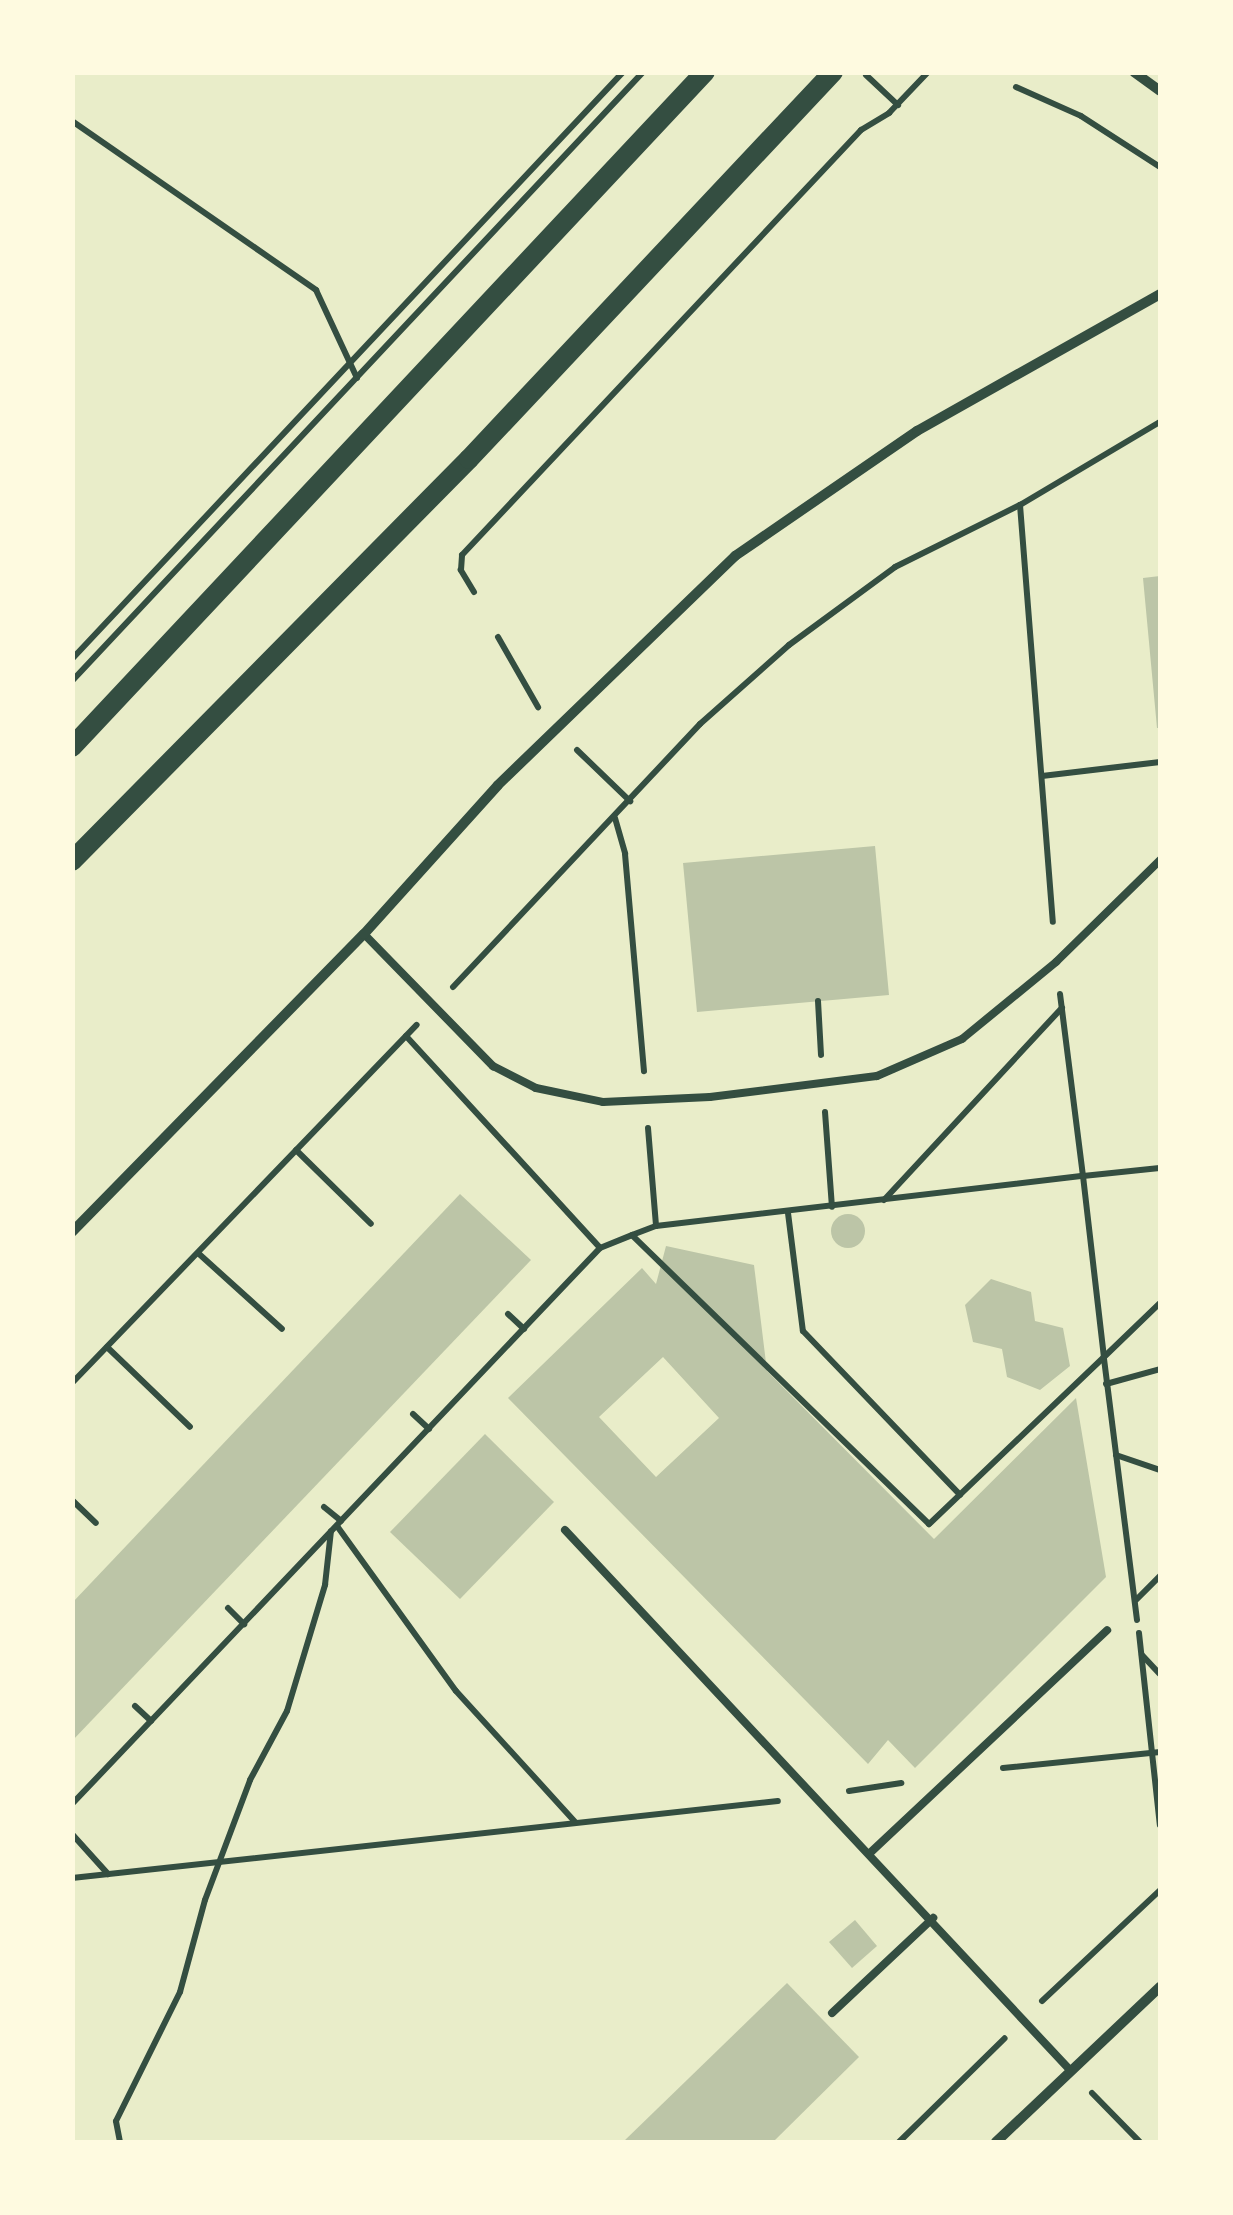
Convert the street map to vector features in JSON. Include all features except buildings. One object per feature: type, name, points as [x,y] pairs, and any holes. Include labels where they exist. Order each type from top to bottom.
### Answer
[{"type":"main road","points":[[72,747],[705,72]]},
{"type":"main road","points":[[72,861],[469,459],[833,72]]},
{"type":"street","points":[[1134,72],[1160,92]]},
{"type":"street","points":[[72,1232],[364,934],[498,785],[735,556],[901,442],[1160,294]]},
{"type":"street","points":[[996,2142],[1160,1987]]},
{"type":"lane","points":[[364,934],[493,1066],[536,1088],[603,1102],[823,1086],[906,1066],[993,1018],[1160,860]]},
{"type":"lane","points":[[565,1530],[933,1918],[1070,2070]]},
{"type":"lane","points":[[871,1852],[962,1772],[1107,1630]]},
{"type":"lane","points":[[832,2013],[933,1918]]},
{"type":"path","points":[[72,659],[623,72]]},
{"type":"path","points":[[72,681],[643,72]]},
{"type":"path","points":[[864,72],[898,105]]},
{"type":"path","points":[[474,592],[461,570],[462,555],[861,130],[898,105],[928,72]]},
{"type":"path","points":[[1016,87],[1081,116],[1160,167]]},
{"type":"path","points":[[72,121],[316,290],[357,378]]},
{"type":"path","points":[[72,1382],[615,818],[700,724],[789,645],[895,566],[1020,505],[1160,422]]},
{"type":"path","points":[[1020,505],[1056,962],[1106,1384],[1156,1752],[1160,1825]]},
{"type":"path","points":[[1042,776],[1160,762]]},
{"type":"path","points":[[615,818],[625,854],[656,1226]]},
{"type":"path","points":[[883,1201],[1062,1008]]},
{"type":"path","points":[[406,1036],[600,1248]]},
{"type":"path","points":[[296,1150],[371,1224]]},
{"type":"path","points":[[72,1804],[600,1248],[656,1226],[1160,1168]]},
{"type":"path","points":[[788,1213],[803,1330],[960,1495]]},
{"type":"path","points":[[632,1236],[930,1524],[1160,1302]]},
{"type":"path","points":[[198,1253],[282,1329]]},
{"type":"path","points":[[508,1314],[524,1328]]},
{"type":"path","points":[[107,1346],[190,1428]]},
{"type":"path","points":[[1106,1384],[1160,1369]]},
{"type":"path","points":[[414,1414],[428,1430]]},
{"type":"path","points":[[1116,1455],[1160,1470]]},
{"type":"path","points":[[72,1500],[96,1523]]},
{"type":"path","points":[[324,1508],[456,1691],[576,1823]]},
{"type":"path","points":[[120,2142],[116,2121],[180,1992],[250,1780],[287,1712],[324,1585],[336,1526]]},
{"type":"path","points":[[1107,1630],[1160,1576]]},
{"type":"path","points":[[228,1608],[244,1624]]},
{"type":"path","points":[[1141,1654],[1160,1674]]},
{"type":"path","points":[[135,1706],[151,1721]]},
{"type":"path","points":[[72,1878],[815,1797],[962,1772],[1156,1752]]},
{"type":"path","points":[[72,1834],[108,1874]]},
{"type":"path","points":[[1070,2070],[1140,2142]]}]
